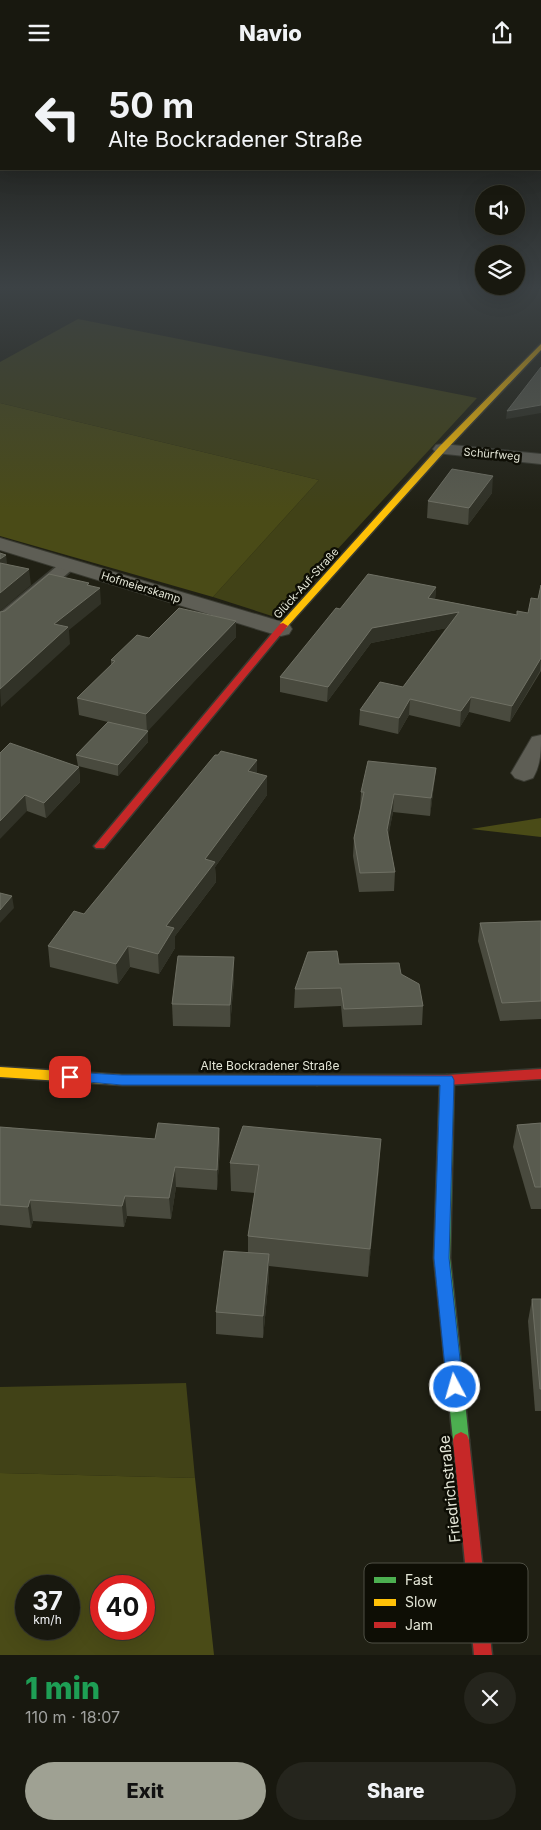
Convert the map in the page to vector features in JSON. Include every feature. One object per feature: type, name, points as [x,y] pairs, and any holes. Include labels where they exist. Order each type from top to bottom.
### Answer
[{"type":"street","name":"Glück-Auf-Straße","points":[[100,846],[281,629],[442,449],[525,362]]},
{"type":"street","name":"Schürfweg","points":[[442,449],[541,459]]},
{"type":"street","name":"Hofmeierskamp","points":[[0,544],[281,629]]},
{"type":"street","points":[[524,773],[541,742]]},
{"type":"street","name":"Alte Bockradener Straße","points":[[0,1071],[122,1080],[447,1080],[541,1074]]},
{"type":"street","name":"Friedrichstraße","points":[[447,1080],[442,1258],[473,1563]]},
{"type":"lane","points":[[0,622],[68,565]]},
{"type":"shaded area","points":[[0,362],[296,362],[477,398],[275,617],[213,597],[319,480],[0,403]]},
{"type":"shaded area","points":[[0,403],[319,480],[213,597],[0,536]]},
{"type":"shaded area","points":[[541,818],[541,837],[471,829]]},
{"type":"shaded area","points":[[186,1383],[195,1478],[0,1473],[0,1387]]},
{"type":"shaded area","points":[[0,1473],[195,1478],[214,1655],[0,1655]]},
{"type":"building","points":[[541,367],[541,405],[507,411]]},
{"type":"building","points":[[452,469],[493,476],[469,508],[428,501]]},
{"type":"building","points":[[0,553],[6,555],[0,559]]},
{"type":"building","points":[[0,563],[29,569],[0,593]]},
{"type":"building","points":[[49,574],[89,583],[87,585],[100,588],[54,624],[68,627],[0,689],[0,612],[5,611]]},
{"type":"building","points":[[368,574],[436,587],[428,598],[517,615],[517,611],[528,613],[531,598],[538,599],[541,585],[541,658],[512,706],[471,697],[461,711],[410,699],[399,718],[360,710],[380,682],[403,687],[459,612],[372,628],[328,687],[280,677],[336,608],[340,609]]},
{"type":"building","points":[[179,608],[236,621],[146,714],[77,698],[115,661],[111,660],[137,635],[149,638]]},
{"type":"building","points":[[108,722],[148,731],[118,765],[76,755]]},
{"type":"building","points":[[10,743],[79,767],[44,803],[25,795],[0,821],[0,753]]},
{"type":"building","points":[[221,751],[257,760],[248,771],[267,776],[205,859],[215,862],[166,926],[174,928],[158,954],[128,946],[116,964],[48,946],[74,911],[84,914],[215,755],[218,755]]},
{"type":"building","points":[[368,761],[436,768],[431,798],[394,794],[387,830],[395,872],[360,873],[354,838],[364,792],[361,792]]},
{"type":"building","points":[[0,893],[12,896],[0,910]]},
{"type":"building","points":[[541,921],[541,1001],[502,1003],[480,923]]},
{"type":"building","points":[[337,951],[339,964],[399,963],[401,974],[419,984],[423,1006],[344,1009],[341,988],[295,989],[308,952]]},
{"type":"building","points":[[178,956],[234,957],[230,1005],[172,1004]]},
{"type":"building","points":[[158,1123],[219,1128],[217,1170],[175,1167],[169,1198],[125,1196],[122,1206],[30,1200],[28,1207],[0,1205],[0,1127],[155,1139]]},
{"type":"building","points":[[541,1123],[541,1187],[535,1187],[517,1125]]},
{"type":"building","points":[[243,1126],[381,1139],[370,1249],[248,1236],[259,1165],[230,1163]]},
{"type":"building","points":[[224,1251],[269,1254],[263,1316],[216,1312]]},
{"type":"building","points":[[532,1299],[541,1299],[541,1389],[540,1389]]},
{"type":"traffic: fast","points":[[447,1080],[442,1258],[461,1440]]},
{"type":"traffic: slow","points":[[283,626],[442,449],[525,362]]},
{"type":"traffic: slow","points":[[0,1072],[122,1080],[317,1080]]},
{"type":"traffic: jam","points":[[100,846],[283,626]]},
{"type":"traffic: jam","points":[[317,1080],[447,1080],[541,1074]]},
{"type":"traffic: jam","points":[[461,1440],[474,1563]]},
{"type":"traffic: jam","points":[[482,1643],[483,1655]]},
{"type":"route","points":[[70,1077],[122,1080],[447,1080],[442,1258],[455,1387]]}]
